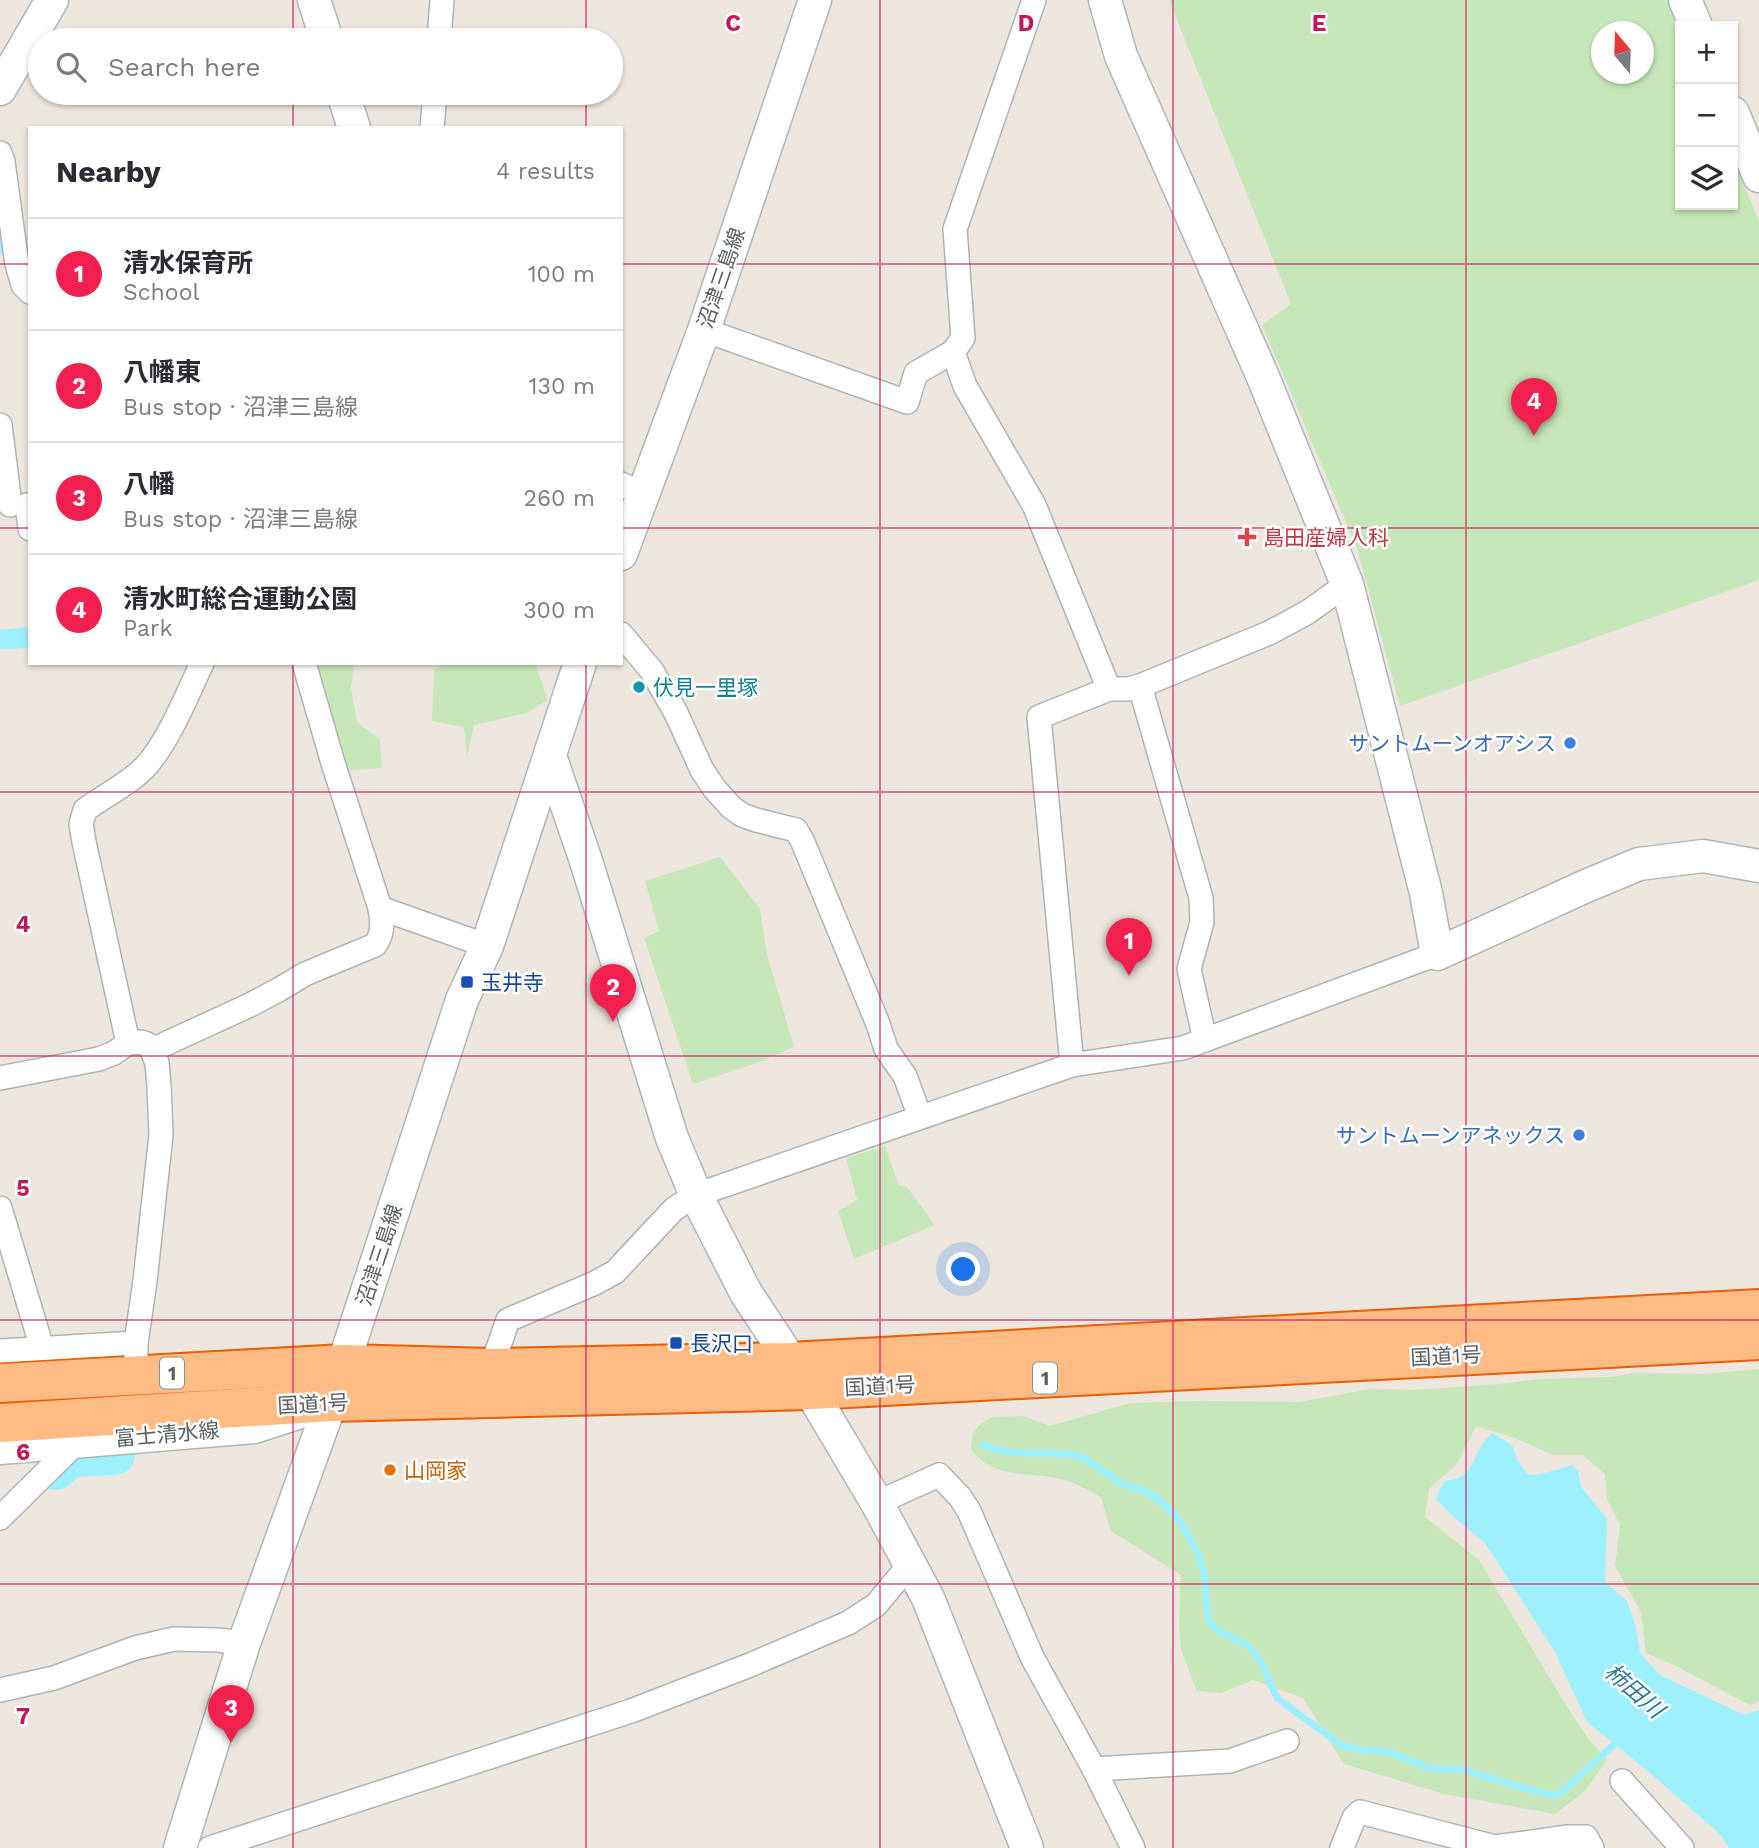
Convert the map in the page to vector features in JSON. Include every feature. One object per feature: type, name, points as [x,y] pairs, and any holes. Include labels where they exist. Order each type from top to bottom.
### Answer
[{"type":"highway","name":"国道1号","points":[[0,1423],[800,1376],[1759,1309]]},
{"type":"highway","name":"国道1号","points":[[0,1382],[136,1359],[800,1376],[1759,1340]]},
{"type":"street","points":[[36,28],[52,0]]},
{"type":"street","points":[[314,0],[323,28]]},
{"type":"street","points":[[440,28],[442,0]]},
{"type":"street","name":"沼津三島線","points":[[623,542],[632,489],[704,330],[815,0]]},
{"type":"street","points":[[704,330],[907,402],[916,373],[953,352],[963,338],[956,229],[1034,0]]},
{"type":"street","points":[[1105,0],[1121,56],[1263,377],[1347,584],[1426,892],[1437,954]]},
{"type":"street","points":[[1685,0],[1694,21]]},
{"type":"street","points":[[0,89],[28,41]]},
{"type":"street","points":[[347,105],[353,126]]},
{"type":"street","points":[[432,126],[434,105]]},
{"type":"street","points":[[1738,125],[1759,176]]},
{"type":"street","points":[[0,153],[17,264],[23,285],[28,291]]},
{"type":"street","points":[[953,352],[965,386],[1034,505],[1109,689]]},
{"type":"street","points":[[0,425],[17,505],[28,525]]},
{"type":"street","points":[[1072,1065],[1039,717],[1109,689],[1140,686],[1269,634],[1308,612],[1347,584]]},
{"type":"street","points":[[623,636],[652,671],[676,713],[702,770],[714,788],[742,815],[796,830],[878,1024],[886,1049],[905,1076],[920,1117]]},
{"type":"street","points":[[128,1043],[83,842],[82,824],[85,810],[131,780],[147,765],[162,744],[201,665]]},
{"type":"street","points":[[152,1050],[260,1000],[305,974],[375,945],[380,939],[380,908],[305,665]]},
{"type":"street","name":"沼津三島線","points":[[180,1848],[244,1643],[331,1402],[462,1000],[487,946],[579,665]]},
{"type":"street","points":[[1140,686],[1200,898],[1202,922],[1189,969],[1205,1040]]},
{"type":"street","points":[[550,757],[586,861],[672,1138],[696,1195],[746,1293],[877,1503],[928,1598],[1027,1848]]},
{"type":"street","points":[[491,1368],[508,1321],[615,1272],[674,1209],[696,1195],[1072,1065],[1183,1048],[1437,954],[1639,864],[1703,856],[1759,866]]},
{"type":"street","points":[[380,908],[487,946]]},
{"type":"street","points":[[0,1078],[99,1059],[128,1043],[147,1044],[157,1063],[160,1135],[136,1359],[42,1349],[0,1351]]},
{"type":"street","points":[[0,1208],[42,1349]]},
{"type":"street","name":"富士清水線","points":[[0,1448],[254,1427],[331,1402]]},
{"type":"street","points":[[0,1518],[77,1442]]},
{"type":"street","points":[[877,1503],[939,1475],[960,1497],[969,1511],[1032,1657],[1094,1769],[1133,1848]]},
{"type":"street","points":[[211,1848],[631,1711],[750,1665],[848,1623],[876,1605],[910,1564]]},
{"type":"street","points":[[0,1690],[54,1678],[135,1648],[174,1639],[244,1643]]},
{"type":"street","points":[[1094,1769],[1230,1761],[1287,1741]]},
{"type":"street","points":[[1622,1781],[1682,1848]]},
{"type":"street","points":[[1342,1848],[1354,1818],[1360,1812],[1495,1847],[1568,1837],[1586,1838],[1592,1848]]},
{"type":"green space","points":[[1169,0],[1668,0],[1676,21],[1675,210],[1738,210],[1738,170],[1759,221],[1759,580],[1400,706],[1357,548],[1262,325],[1291,304]]},
{"type":"green space","points":[[310,665],[355,665],[351,687],[357,722],[380,740],[382,768],[336,771]]},
{"type":"green space","points":[[443,665],[536,665],[548,700],[526,713],[474,725],[467,757],[464,727],[432,721],[434,669]]},
{"type":"green space","points":[[720,857],[760,909],[767,955],[794,1047],[762,1061],[693,1084],[644,938],[659,931],[645,881]]},
{"type":"green space","points":[[885,1146],[899,1186],[907,1187],[935,1225],[854,1259],[838,1211],[857,1200],[846,1158]]},
{"type":"green space","points":[[1759,1369],[1759,1701],[1750,1705],[1646,1653],[1641,1612],[1615,1566],[1620,1525],[1607,1499],[1605,1474],[1583,1455],[1553,1455],[1515,1438],[1476,1426],[1457,1464],[1429,1489],[1425,1517],[1479,1560],[1567,1707],[1587,1737],[1607,1760],[1585,1791],[1555,1814],[1444,1794],[1344,1764],[1303,1698],[1253,1680],[1221,1693],[1197,1691],[1181,1650],[1181,1575],[1111,1531],[1101,1497],[1066,1480],[1000,1470],[979,1459],[971,1449],[972,1437],[978,1426],[992,1417],[1024,1416],[1050,1426],[1130,1403],[1300,1402],[1371,1389],[1415,1390],[1538,1379],[1610,1377],[1634,1373],[1705,1374]]},
{"type":"water","points":[[28,627],[28,648],[0,649],[0,630]]},
{"type":"water","name":"柿田川","points":[[1493,1433],[1512,1445],[1517,1459],[1528,1475],[1573,1465],[1578,1471],[1581,1487],[1607,1519],[1605,1582],[1627,1601],[1635,1624],[1640,1653],[1660,1675],[1744,1715],[1759,1710],[1759,1848],[1729,1848],[1720,1834],[1587,1722],[1555,1652],[1485,1543],[1436,1499],[1444,1481],[1464,1474],[1481,1446]]},
{"type":"waterway","points":[[0,237],[0,250]]},
{"type":"waterway","points":[[983,1445],[1013,1452],[1078,1456],[1119,1482],[1144,1491],[1165,1505],[1181,1524],[1199,1558],[1210,1623],[1218,1631],[1250,1648],[1263,1666],[1278,1699],[1341,1745],[1360,1750],[1386,1751],[1432,1769],[1462,1769],[1554,1796],[1561,1793],[1619,1740]]},
{"type":"waterway","points":[[56,1470],[70,1457],[115,1455]]},
{"type":"place","name":"清水町総合運動公園","points":[[1534,436]]},
{"type":"place","name":"島田産婦人科","points":[[1247,537]]},
{"type":"place","name":"伏見一里塚","points":[[639,687]]},
{"type":"place","name":"サントムーンオアシス","points":[[1570,743]]},
{"type":"place","name":"清水保育所","points":[[1129,976]]},
{"type":"place","name":"玉井寺","points":[[467,982]]},
{"type":"place","name":"八幡東","points":[[613,1022]]},
{"type":"place","name":"サントムーンアネックス","points":[[1579,1135]]},
{"type":"place","name":"長沢口","points":[[676,1343]]},
{"type":"place","name":"山岡家","points":[[390,1470]]},
{"type":"place","name":"八幡","points":[[231,1743]]}]
